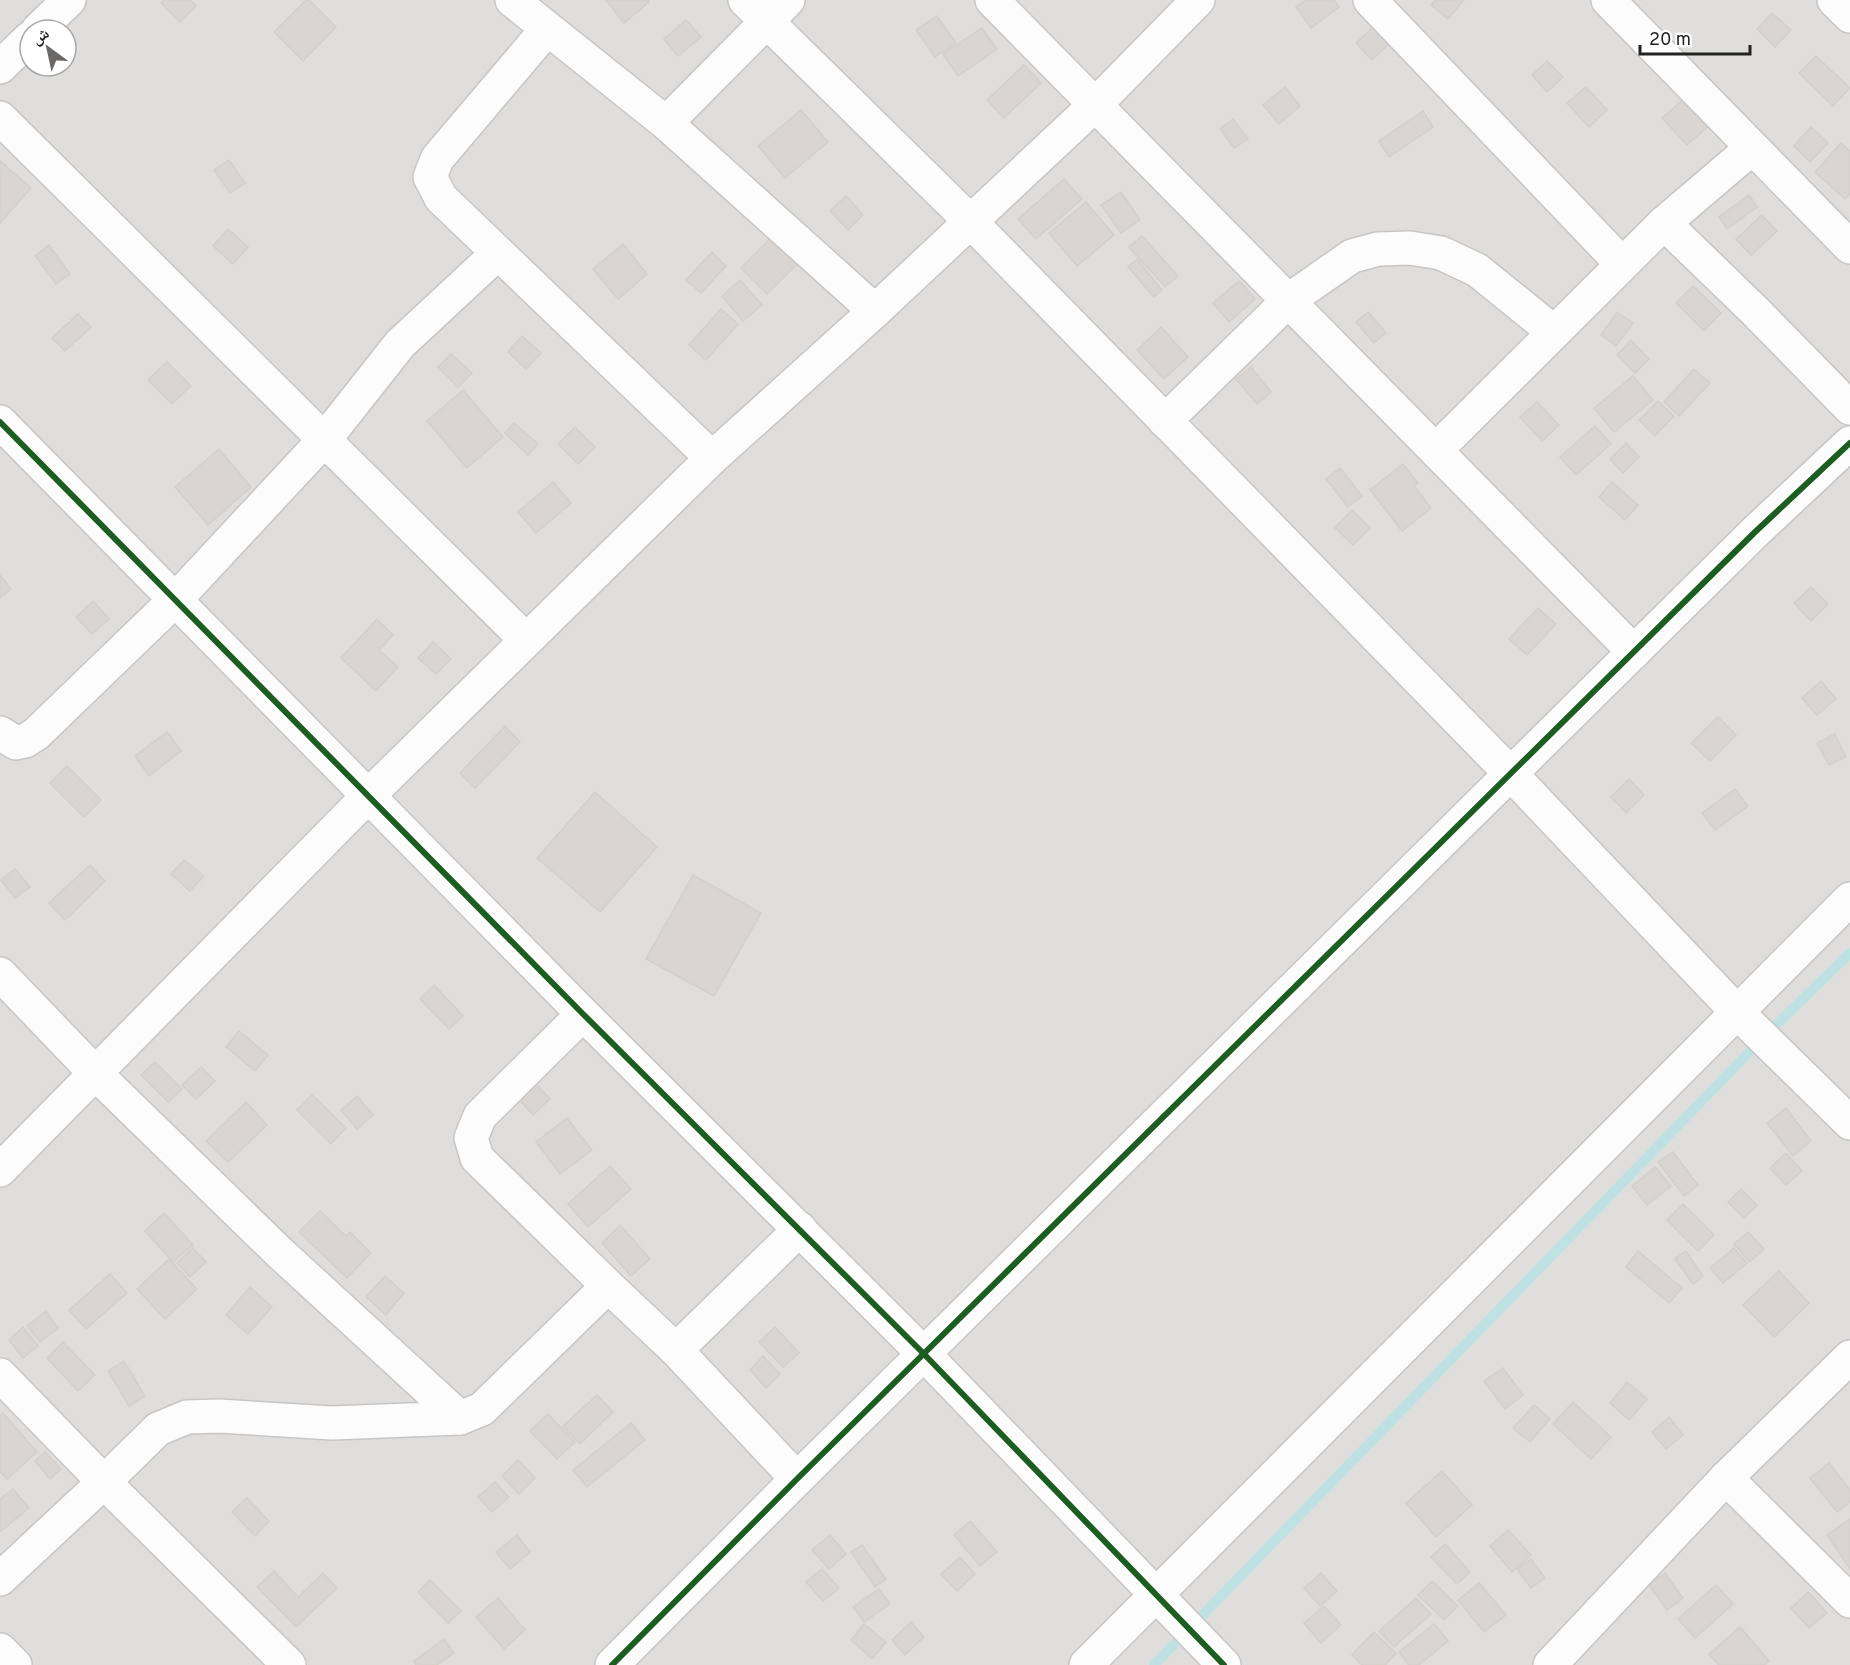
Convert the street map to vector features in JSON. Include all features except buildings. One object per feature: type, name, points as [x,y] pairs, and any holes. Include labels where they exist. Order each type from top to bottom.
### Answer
[{"type":"street","points":[[50,18],[69,0]]},
{"type":"street","points":[[512,0],[666,123],[874,311]]},
{"type":"street","points":[[992,0],[1634,652]]},
{"type":"street","points":[[0,1170],[369,795],[711,458],[874,311],[1096,104],[1198,0]]},
{"type":"street","points":[[1370,0],[1622,264]]},
{"type":"street","points":[[1608,0],[1850,247]]},
{"type":"street","points":[[1834,0],[1850,16]]},
{"type":"street","points":[[666,123],[767,7],[1164,421],[1511,774],[1738,1012],[1850,1123]]},
{"type":"street","points":[[548,28],[437,159],[430,177],[441,198],[711,458]]},
{"type":"street","points":[[0,67],[18,50]]},
{"type":"street","points":[[0,118],[526,640]]},
{"type":"street","points":[[1436,450],[1664,223],[1752,148]]},
{"type":"street","points":[[1664,223],[1850,408]]},
{"type":"street","points":[[1164,421],[1289,300],[1352,256],[1378,249],[1410,248],[1441,253],[1477,270],[1554,332]]},
{"type":"street","points":[[0,733],[16,743],[25,741],[36,734],[176,599],[325,439],[400,344],[498,253]]},
{"type":"street","points":[[0,422],[584,1014],[924,1354],[1224,1665]]},
{"type":"street","points":[[612,1665],[1754,533],[1850,443]]},
{"type":"street","points":[[1086,1665],[1850,899]]},
{"type":"street","points":[[0,974],[96,1074],[279,1252],[460,1418]]},
{"type":"street","points":[[584,1014],[480,1116],[471,1138],[477,1158],[676,1350],[798,1479]]},
{"type":"street","points":[[676,1350],[800,1229]]},
{"type":"street","points":[[0,1579],[158,1429],[187,1417],[219,1416],[332,1423],[460,1418],[482,1409],[608,1286]]},
{"type":"street","points":[[1550,1665],[1726,1478],[1850,1357]]},
{"type":"street","points":[[0,1375],[104,1482],[289,1665]]},
{"type":"street","points":[[1726,1478],[1850,1601]]},
{"type":"shaded area","points":[[0,0],[1850,0],[1850,1665],[0,1665]]},
{"type":"waterway","points":[[1154,1665],[1763,1038],[1850,953]]},
{"type":"cycle path","points":[[0,422],[583,1014],[924,1354],[1224,1665]]},
{"type":"cycle path","points":[[612,1665],[797,1479],[1754,533],[1850,443]]}]
